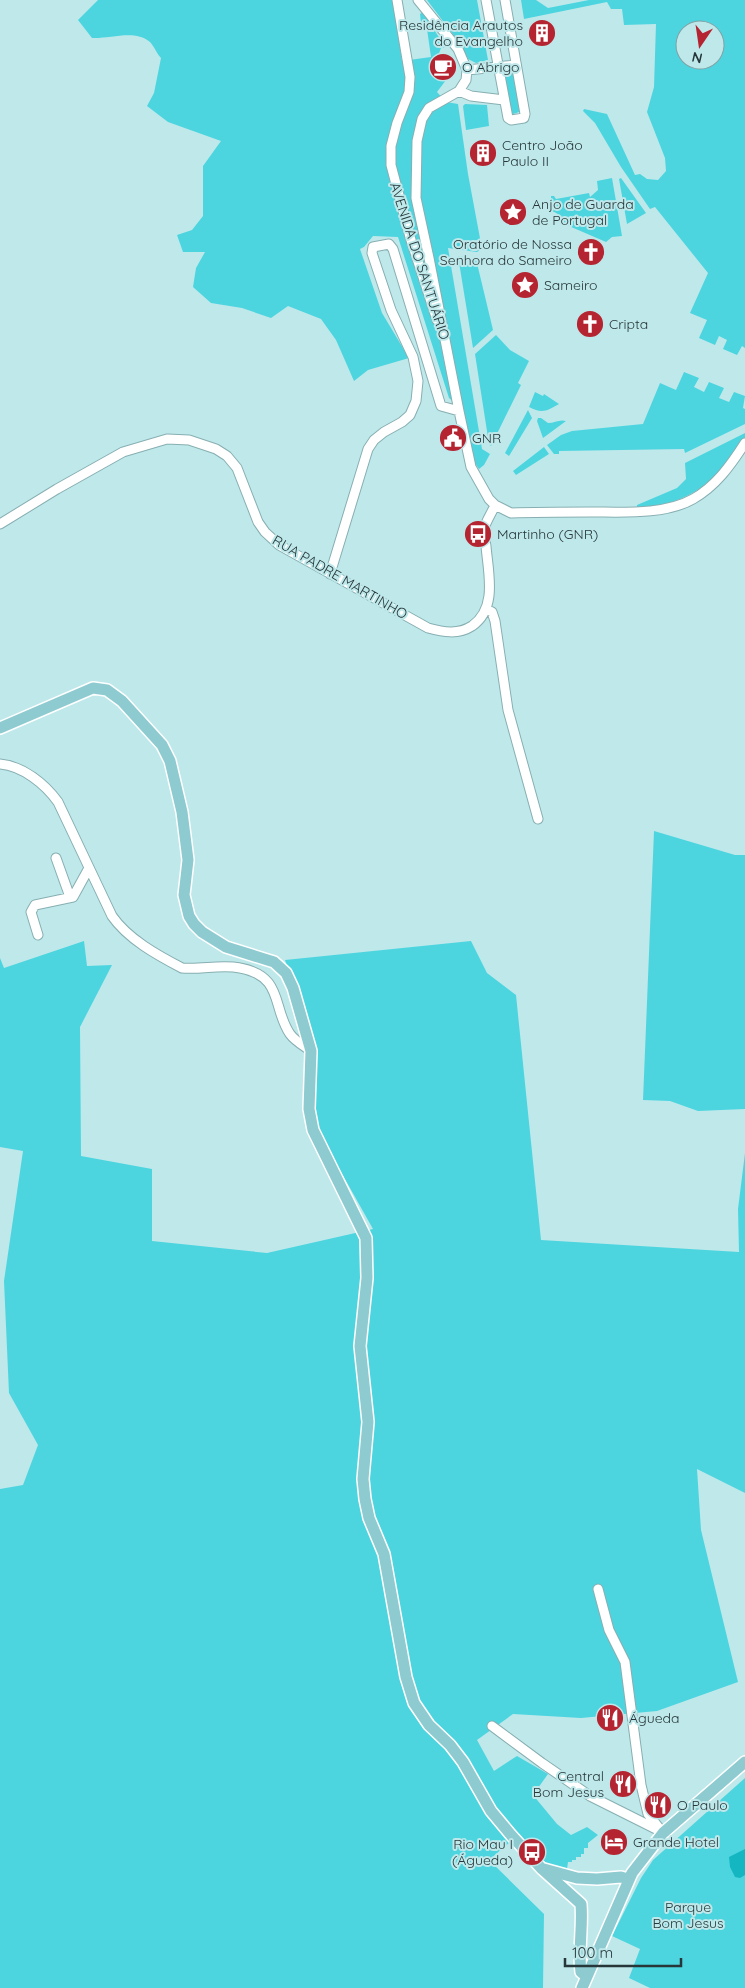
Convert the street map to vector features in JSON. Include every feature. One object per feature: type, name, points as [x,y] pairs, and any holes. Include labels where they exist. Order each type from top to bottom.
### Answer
[{"type":"main road","points":[[0,728],[93,688],[107,690],[122,701],[162,745],[170,761],[186,838],[188,860],[184,895],[189,916],[202,932],[226,947],[274,962],[286,973],[293,988],[311,1051],[309,1109],[313,1130],[366,1238],[367,1278],[360,1346],[368,1422],[363,1479],[369,1518],[384,1554],[406,1677],[414,1703],[429,1725],[450,1745],[463,1762],[491,1811],[542,1869],[580,1904],[583,1923],[580,1964],[582,1972],[586,1976]]},
{"type":"main road","points":[[582,1988],[628,1879],[663,1833],[745,1762]]},
{"type":"main road","points":[[542,1869],[577,1878],[622,1877],[628,1879]]},
{"type":"street","name":"AVENIDA DO SANTUÁRIO","points":[[397,0],[410,84],[409,92],[396,123],[391,146],[391,165],[410,237],[440,331],[447,346]]},
{"type":"street","points":[[418,0],[458,49],[467,70],[466,80],[459,91],[471,96],[504,100]]},
{"type":"street","points":[[486,0],[504,100],[508,118],[511,120],[524,118],[525,114],[505,0]]},
{"type":"street","points":[[467,70],[516,64]]},
{"type":"street","name":"AVENIDA DO SANTUÁRIO","points":[[459,91],[429,108],[422,119],[417,140],[416,198],[472,467],[489,500],[495,505]]},
{"type":"street","points":[[330,574],[368,449],[374,440],[384,432],[402,422],[410,414],[416,401],[418,380],[416,367],[391,310],[372,253],[373,247],[389,244],[393,249],[441,406],[459,411]]},
{"type":"street","name":"RUA PADRE MARTINHO","points":[[0,524],[123,452],[167,438],[189,440],[216,449],[227,456],[237,468],[258,522],[265,532],[279,544],[330,574],[428,628],[440,632],[452,633],[467,629],[474,624],[486,609]]},
{"type":"street","points":[[538,819],[508,710],[495,621],[492,612],[486,609],[490,589],[484,530],[495,505],[511,513],[637,512],[659,510],[692,499],[712,484],[725,472],[745,443]]},
{"type":"street","points":[[0,764],[18,768],[43,785],[58,802],[112,916],[129,936],[182,968],[227,966],[251,971],[271,986],[290,1034],[311,1051]]},
{"type":"street","points":[[56,858],[70,898]]},
{"type":"street","points":[[38,935],[31,912],[35,905],[73,897],[89,868]]},
{"type":"street","points":[[598,1589],[610,1630],[624,1662],[641,1785],[648,1814],[663,1833]]},
{"type":"street","points":[[492,1726],[590,1796],[663,1833]]},
{"type":"green space","points":[[98,0],[393,0],[402,61],[431,57],[426,22],[421,23],[420,14],[423,12],[445,47],[441,48],[438,56],[436,78],[446,80],[437,92],[446,102],[458,104],[468,174],[482,249],[477,252],[448,248],[482,449],[490,454],[484,465],[479,469],[473,460],[462,409],[449,398],[398,237],[373,236],[360,249],[382,313],[409,358],[368,370],[354,381],[336,340],[321,319],[288,306],[271,318],[242,308],[211,303],[193,287],[196,268],[205,252],[183,252],[177,235],[192,230],[203,216],[203,166],[221,141],[168,122],[147,106],[154,93],[161,58],[150,42],[144,38],[130,35],[92,38],[78,20]]},
{"type":"green space","points":[[427,0],[477,0],[488,60],[476,63],[468,59],[455,37]]},
{"type":"green space","points":[[521,0],[536,0],[548,8],[589,0],[745,0],[745,348],[742,346],[737,355],[723,349],[727,340],[719,336],[715,345],[699,338],[707,320],[690,313],[708,273],[655,207],[650,209],[621,167],[595,123],[583,111],[584,109],[607,114],[635,175],[640,174],[647,179],[658,180],[666,171],[665,158],[647,112],[654,87],[656,24],[624,25],[622,9],[611,9],[607,2],[524,19]]},
{"type":"green space","points":[[505,72],[513,73],[520,109],[519,112],[513,114],[510,112],[503,75]]},
{"type":"green space","points":[[465,104],[487,105],[489,126],[466,130],[463,106]]},
{"type":"green space","points":[[612,178],[622,236],[612,237],[606,242],[562,223],[560,216],[551,211],[551,196],[554,196],[556,199],[589,193],[590,197],[598,190],[597,181]]},
{"type":"green space","points":[[621,178],[646,213],[627,224],[619,179]]},
{"type":"green space","points":[[458,256],[476,259],[493,330],[473,348]]},
{"type":"green space","points":[[496,335],[510,350],[529,361],[518,383],[521,385],[491,446],[489,444],[475,354]]},
{"type":"green space","points":[[684,372],[699,378],[694,387],[704,392],[709,382],[724,388],[719,398],[729,402],[734,392],[745,396],[743,408],[745,409],[745,424],[685,453],[684,449],[559,451],[559,454],[554,454],[547,445],[561,435],[572,431],[643,424],[660,383],[676,390]]},
{"type":"green space","points":[[535,392],[543,396],[544,394],[559,404],[544,411],[529,407]]},
{"type":"green space","points":[[528,410],[532,418],[509,456],[505,453]]},
{"type":"green space","points":[[538,418],[548,423],[561,420],[566,421],[543,438],[537,421]]},
{"type":"green space","points":[[745,433],[745,438],[723,467],[701,488],[674,501],[637,508],[637,505],[677,488],[686,479],[685,463]]},
{"type":"green space","points":[[544,447],[549,454],[516,475],[513,471]]},
{"type":"green space","points":[[654,831],[735,855],[745,855],[745,1109],[698,1111],[670,1101],[643,1100]]},
{"type":"green space","points":[[84,941],[87,966],[112,965],[80,1027],[81,1156],[152,1169],[152,1241],[267,1253],[373,1229],[318,1131],[313,1106],[316,1054],[285,960],[471,941],[487,973],[516,995],[541,1240],[739,1252],[738,1209],[745,1153],[745,1493],[697,1469],[701,1530],[738,1682],[657,1711],[581,1718],[513,1714],[477,1740],[494,1771],[517,1756],[548,1774],[533,1795],[557,1824],[571,1835],[587,1827],[598,1835],[588,1843],[588,1848],[584,1848],[584,1854],[581,1854],[581,1857],[576,1857],[576,1860],[568,1862],[567,1869],[552,1866],[533,1853],[517,1836],[489,1860],[544,1914],[543,1988],[0,1988],[0,1489],[23,1485],[38,1445],[9,1393],[4,1281],[23,1151],[0,1147],[0,958],[4,968]]},
{"type":"green space","name":"Parque Bom Jesus","points":[[745,1778],[745,1988],[650,1988],[629,1978],[640,1949],[612,1936],[641,1878],[653,1860]]},
{"type":"shaded area","points":[[745,1849],[745,1875],[740,1878],[735,1877],[730,1867],[729,1857]]},
{"type":"place","name":"Residência Arautos do Evangelho","points":[[542,33]]},
{"type":"place","name":"O Abrigo","points":[[443,67]]},
{"type":"place","name":"Centro João Paulo II","points":[[483,153]]},
{"type":"place","name":"Anjo de Guarda de Portugal","points":[[513,212]]},
{"type":"place","name":"Oratório de Nossa Senhora do Sameiro","points":[[591,252]]},
{"type":"place","name":"Sameiro","points":[[525,285]]},
{"type":"place","name":"Cripta","points":[[590,324]]},
{"type":"place","name":"GNR","points":[[453,438]]},
{"type":"place","name":"Martinho (GNR)","points":[[478,534]]},
{"type":"place","name":"Águeda","points":[[610,1718]]},
{"type":"place","name":"Central Bom Jesus","points":[[623,1784]]},
{"type":"place","name":"O Paulo","points":[[658,1805]]},
{"type":"place","name":"Grande Hotel","points":[[614,1842]]},
{"type":"place","name":"Rio Mau I (Águeda)","points":[[532,1852]]}]
